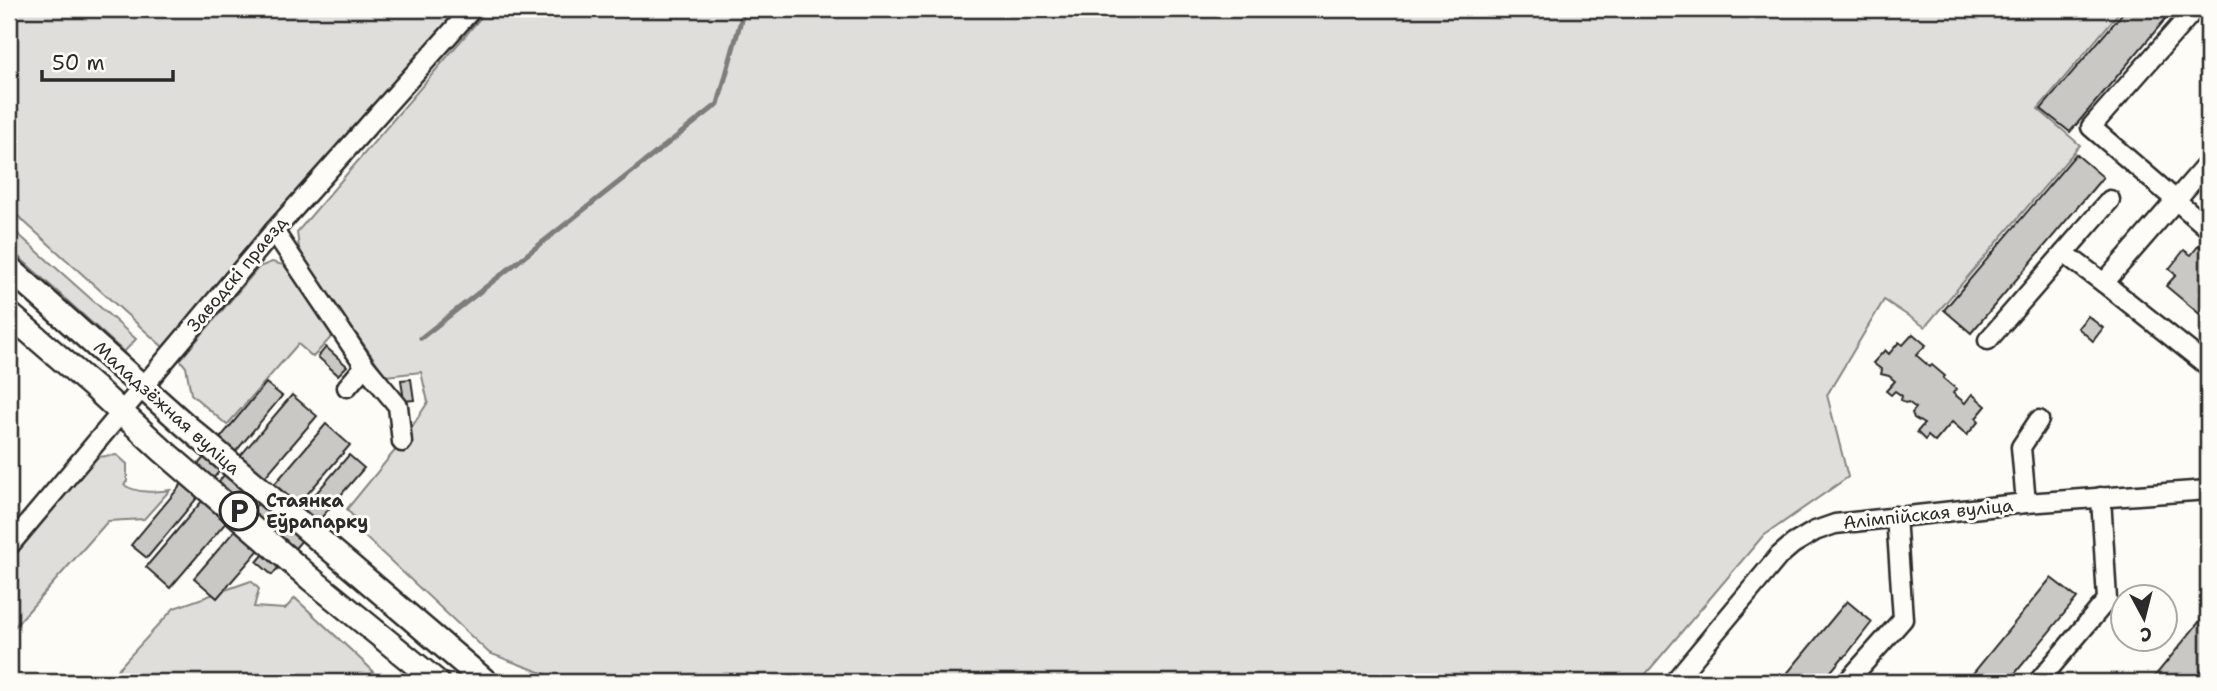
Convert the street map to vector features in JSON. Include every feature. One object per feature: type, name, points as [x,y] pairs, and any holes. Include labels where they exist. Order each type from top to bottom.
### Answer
[{"type":"main road","name":"Маладзёжная вуліца","points":[[9,268],[184,424],[486,682]]},
{"type":"main road","name":"Маладзёжная вуліца","points":[[9,314],[311,579],[437,682]]},
{"type":"street","name":"Заводскі праезд","points":[[9,546],[274,231],[472,9]]},
{"type":"street","points":[[2195,9],[2091,127],[2208,228]]},
{"type":"street","points":[[2104,283],[2208,163]]},
{"type":"street","points":[[1989,340],[2110,200]]},
{"type":"street","points":[[274,231],[365,366],[398,406],[402,442]]},
{"type":"street","points":[[2064,253],[2208,366]]},
{"type":"street","points":[[347,387],[365,366]]},
{"type":"street","points":[[2026,503],[2021,446],[2039,420]]},
{"type":"street","name":"Алімпійская вуліца","points":[[1674,682],[1779,556],[1815,531],[1835,524],[1896,516],[2026,503],[2208,490]]},
{"type":"street","points":[[2038,682],[2107,600],[2101,498]]},
{"type":"street","points":[[1847,682],[1903,619],[1896,516]]},
{"type":"shaded area","points":[[9,9],[460,9],[163,347],[9,208]]},
{"type":"shaded area","points":[[488,9],[2122,9],[2038,109],[2080,145],[1925,327],[1884,300],[1827,395],[1848,477],[1762,537],[1639,682],[557,682],[548,675],[489,653],[364,536],[365,531],[347,509],[402,442],[428,402],[421,372],[386,376],[309,267],[299,248],[297,232]]},
{"type":"shaded area","points":[[9,226],[136,339],[124,352],[9,248]]},
{"type":"shaded area","points":[[272,262],[287,266],[335,333],[313,357],[298,344],[227,425],[191,394],[186,367],[180,360],[259,267]]},
{"type":"shaded area","points":[[117,455],[127,464],[127,481],[124,485],[141,491],[170,490],[144,519],[108,521],[9,633],[9,560],[97,457]]},
{"type":"shaded area","points":[[251,581],[259,589],[254,607],[285,609],[295,598],[371,669],[379,682],[106,682],[174,608]]},
{"type":"building","points":[[2126,9],[2174,9],[2070,132],[2041,109]]},
{"type":"building","points":[[2076,154],[2103,177],[1971,333],[1944,310]]},
{"type":"building","points":[[2199,245],[2208,253],[2208,321],[2166,286],[2176,275],[2169,269],[2184,250],[2191,255]]},
{"type":"building","points":[[2088,316],[2103,328],[2093,341],[2078,328]]},
{"type":"building","points":[[1913,334],[1926,345],[1916,355],[1945,376],[1943,378],[1956,389],[1953,393],[1965,403],[1972,394],[1986,406],[1976,418],[1979,421],[1967,435],[1952,422],[1935,442],[1928,436],[1925,440],[1917,432],[1924,424],[1914,418],[1912,413],[1916,408],[1901,400],[1902,396],[1895,391],[1891,395],[1886,391],[1895,381],[1881,374],[1882,370],[1873,363],[1885,350],[1889,354],[1899,342],[1903,345]]},
{"type":"building","points":[[326,347],[347,366],[338,375],[318,357]]},
{"type":"building","points":[[411,379],[414,400],[404,401],[401,380]]},
{"type":"building","points":[[266,383],[282,396],[147,558],[131,545]]},
{"type":"building","points":[[292,395],[317,416],[170,588],[146,567]]},
{"type":"building","points":[[326,424],[350,445],[217,598],[194,578]]},
{"type":"building","points":[[349,455],[364,468],[272,575],[257,562]]},
{"type":"building","points":[[2051,578],[2077,598],[2008,682],[1966,682]]},
{"type":"building","points":[[1847,601],[1872,622],[1844,658],[1822,682],[1780,682]]},
{"type":"building","points":[[2208,611],[2208,662],[2192,682],[2150,682],[2175,652],[2178,652],[2178,648]]},
{"type":"waterway","points":[[421,338],[718,104],[744,9]]},
{"type":"place","name":"Стаянка Еўрапарку","points":[[239,511]]}]
